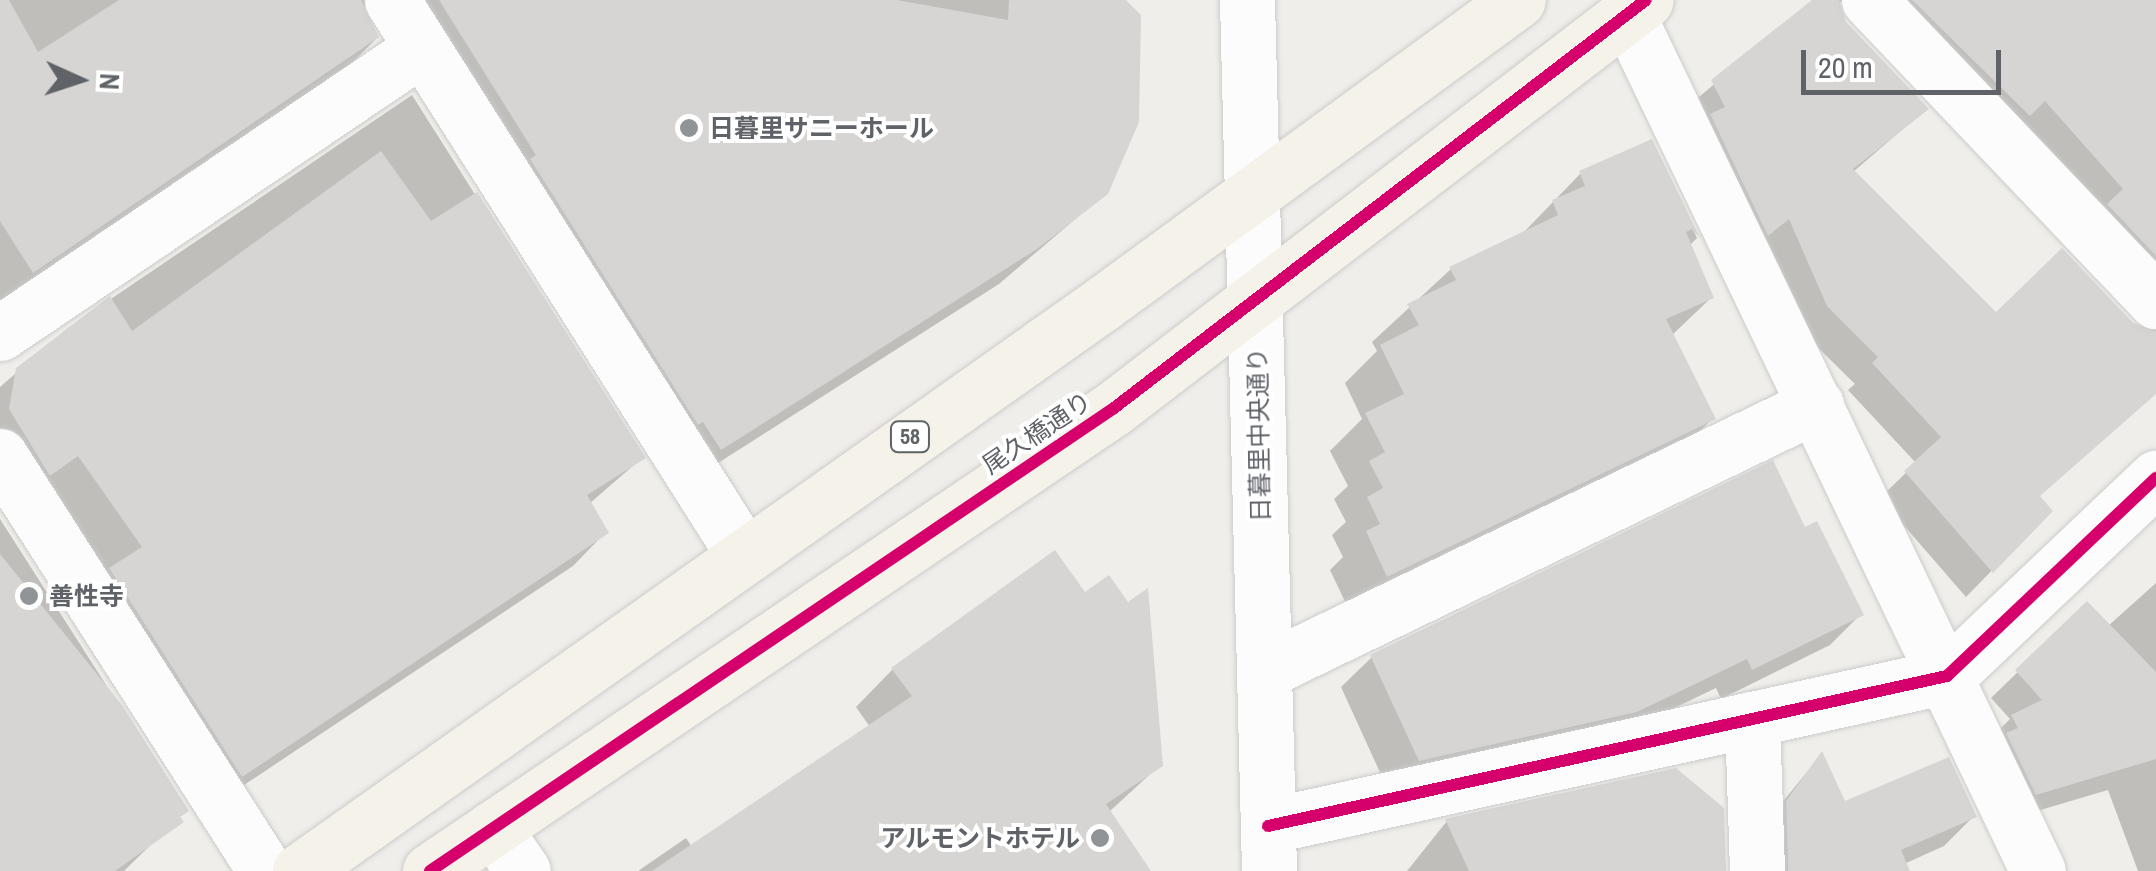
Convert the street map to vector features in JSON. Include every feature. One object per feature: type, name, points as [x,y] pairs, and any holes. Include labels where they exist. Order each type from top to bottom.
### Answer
[{"type":"main road","name":"58","points":[[300,871],[742,552],[1252,196],[1518,0]]},
{"type":"main road","name":"尾久橋通り","points":[[430,871],[508,850],[1114,408],[1637,7]]},
{"type":"street","points":[[392,0],[742,552]]},
{"type":"street","name":"日暮里中央通り","points":[[1247,0],[1268,849]]},
{"type":"street","points":[[1869,0],[2156,301]]},
{"type":"street","points":[[1637,7],[1816,404],[2038,871]]},
{"type":"street","points":[[0,332],[422,48]]},
{"type":"street","points":[[1264,671],[1816,404]]},
{"type":"street","points":[[0,456],[266,871]]},
{"type":"street","points":[[1268,849],[1752,719],[1947,676],[2156,478]]},
{"type":"street","points":[[1752,719],[1756,871]]},
{"type":"building","points":[[0,0],[9,0],[38,52],[119,0],[361,0],[379,37],[33,273],[0,221]]},
{"type":"building","points":[[439,0],[897,0],[1008,20],[1009,0],[1126,0],[1141,15],[1139,122],[1108,194],[1037,249],[721,450],[703,422],[698,425],[530,159],[536,155]]},
{"type":"building","points":[[1812,0],[1839,0],[1846,22],[1929,109],[1853,169],[1996,312],[2062,248],[2133,323],[2156,331],[2156,394],[2040,496],[2053,511],[1993,573],[1904,471],[1941,437],[1872,363],[1878,357],[1827,306],[1789,219],[1768,236],[1710,114],[1725,107],[1711,80]]},
{"type":"building","points":[[1912,0],[2156,0],[2156,256],[2107,204],[2123,189],[2045,101],[2030,116]]},
{"type":"building","points":[[1652,139],[1700,238],[1692,229],[1686,232],[1714,298],[1666,319],[1716,419],[1387,577],[1366,531],[1380,524],[1367,497],[1383,488],[1369,461],[1385,452],[1365,413],[1404,394],[1380,345],[1419,325],[1407,304],[1456,280],[1449,267],[1558,215],[1552,200],[1585,186],[1579,171]]},
{"type":"building","points":[[381,151],[431,221],[477,192],[646,458],[587,495],[609,533],[242,777],[109,568],[142,547],[78,456],[50,476],[9,409],[16,368],[110,296],[132,331]]},
{"type":"building","points":[[1773,460],[1805,527],[1817,521],[1864,615],[1752,670],[1747,659],[1637,712],[1419,761],[1370,655]]},
{"type":"building","points":[[1055,550],[1085,592],[1109,575],[1128,602],[1148,588],[1163,766],[1106,804],[1151,871],[652,871],[912,696],[891,668]]},
{"type":"building","points":[[0,554],[122,705],[189,811],[180,817],[184,822],[115,871],[0,871]]},
{"type":"building","points":[[2087,601],[2156,672],[2156,759],[2036,795],[2006,733],[2018,728],[2011,715],[2042,700],[2015,670]]},
{"type":"building","points":[[1822,751],[1845,801],[1949,757],[1977,817],[1901,850],[1910,871],[1788,871],[1786,801]]},
{"type":"building","points":[[1676,768],[1724,808],[1726,871],[1469,871],[1445,819]]},
{"type":"cycle path","points":[[430,871],[1114,408],[1646,0]]},
{"type":"cycle path","points":[[1268,826],[1947,676],[2156,478]]},
{"type":"place","name":"日暮里サニーホール","points":[[689,128]]},
{"type":"place","name":"善性寺","points":[[29,596]]},
{"type":"place","name":"アルモントホテル","points":[[1100,838]]}]
